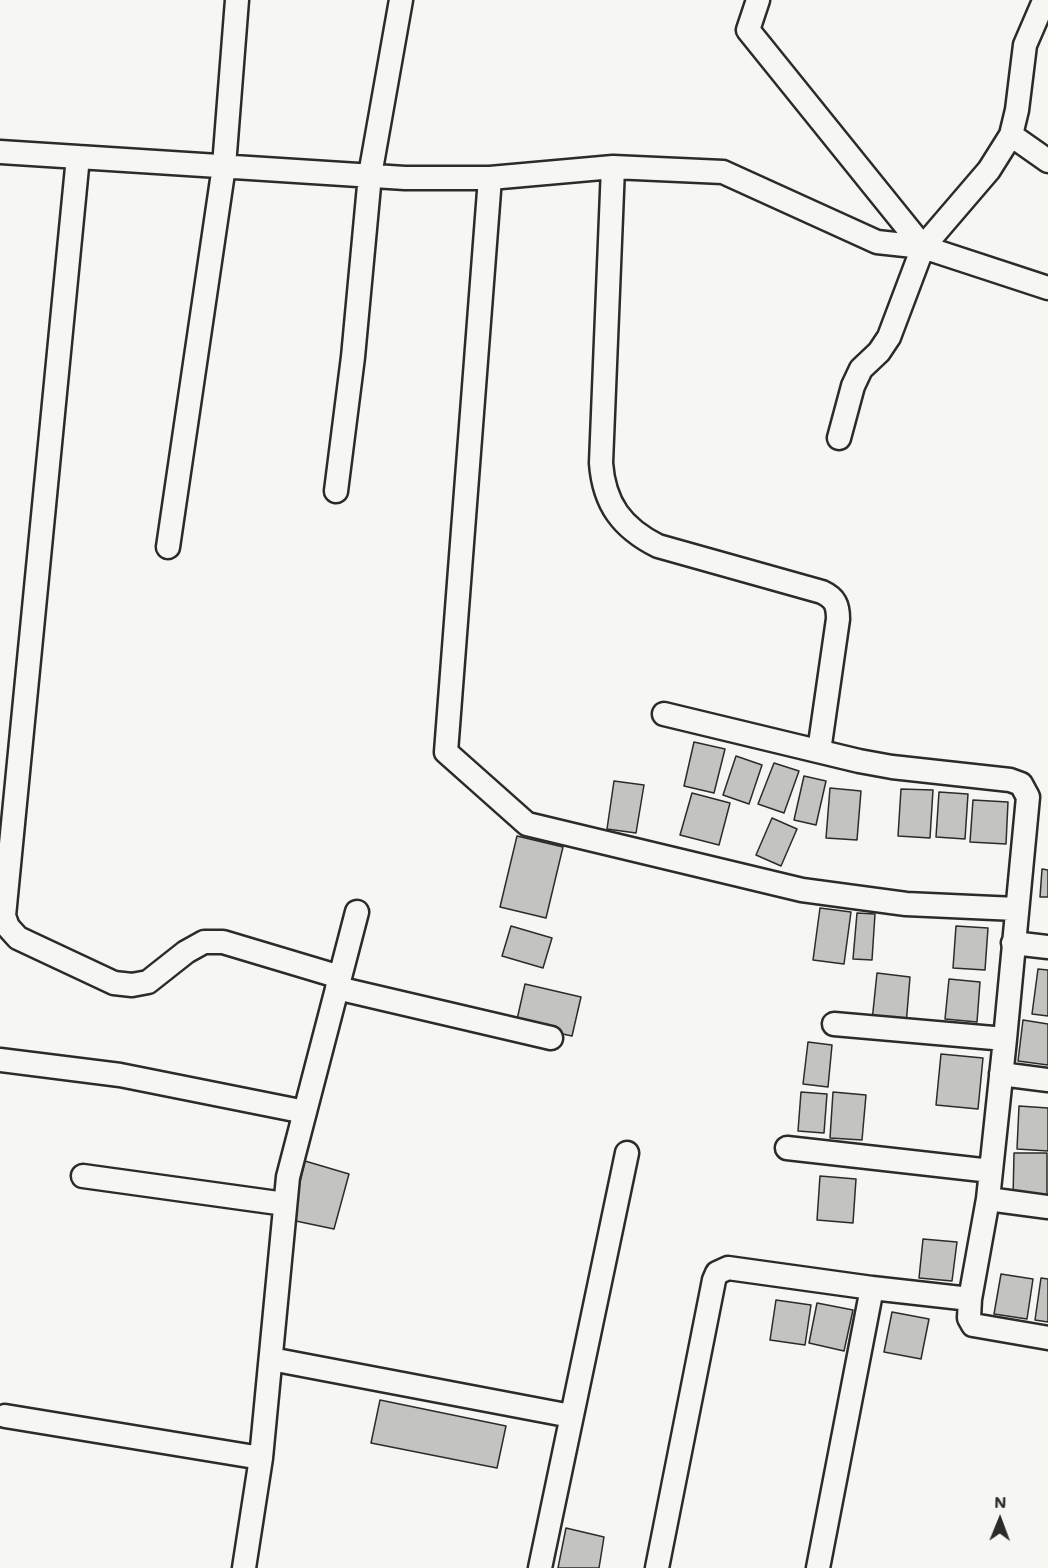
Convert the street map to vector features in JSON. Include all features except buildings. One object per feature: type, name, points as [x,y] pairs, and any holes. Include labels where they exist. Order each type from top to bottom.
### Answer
[{"type":"street","points":[[168,547],[224,166],[237,0]]},
{"type":"street","points":[[336,491],[353,357],[370,176],[401,0]]},
{"type":"street","points":[[758,0],[748,30],[922,247]]},
{"type":"street","points":[[839,438],[853,386],[861,369],[879,352],[889,337],[922,247],[982,178],[1011,135],[1017,110],[1025,45],[1045,2]]},
{"type":"street","points":[[1011,135],[1048,161]]},
{"type":"street","points":[[0,152],[370,176],[490,178],[613,167],[723,172],[877,242],[922,247],[1048,288]]},
{"type":"street","points":[[78,157],[4,927],[18,938],[114,983],[132,985],[148,982],[186,952],[204,942],[223,942],[339,983],[551,1038]]},
{"type":"street","points":[[613,167],[601,463],[602,479],[608,497],[619,518],[640,537],[658,546],[822,592],[832,597],[838,607],[838,619],[819,751]]},
{"type":"street","points":[[490,178],[446,752],[527,824],[802,890],[906,904],[1016,909]]},
{"type":"street","points":[[664,714],[892,767],[1010,780],[1021,784],[1028,797],[1005,1039],[988,1199],[970,1299],[969,1318],[974,1325],[1048,1338]]},
{"type":"street","points":[[244,1568],[261,1458],[288,1176],[357,912]]},
{"type":"street","points":[[1013,943],[1048,947]]},
{"type":"street","points":[[834,1024],[1005,1039]]},
{"type":"street","points":[[0,1060],[120,1075],[305,1112]]},
{"type":"street","points":[[1001,1074],[1048,1080]]},
{"type":"street","points":[[786,1148],[991,1171]]},
{"type":"street","points":[[540,1568],[627,1153]]},
{"type":"street","points":[[83,1176],[285,1204]]},
{"type":"street","points":[[988,1199],[1048,1207]]},
{"type":"street","points":[[657,1568],[717,1274],[728,1268],[970,1299]]},
{"type":"street","points":[[818,1568],[872,1288]]},
{"type":"street","points":[[271,1359],[571,1416]]},
{"type":"street","points":[[5,1416],[261,1458]]}]
